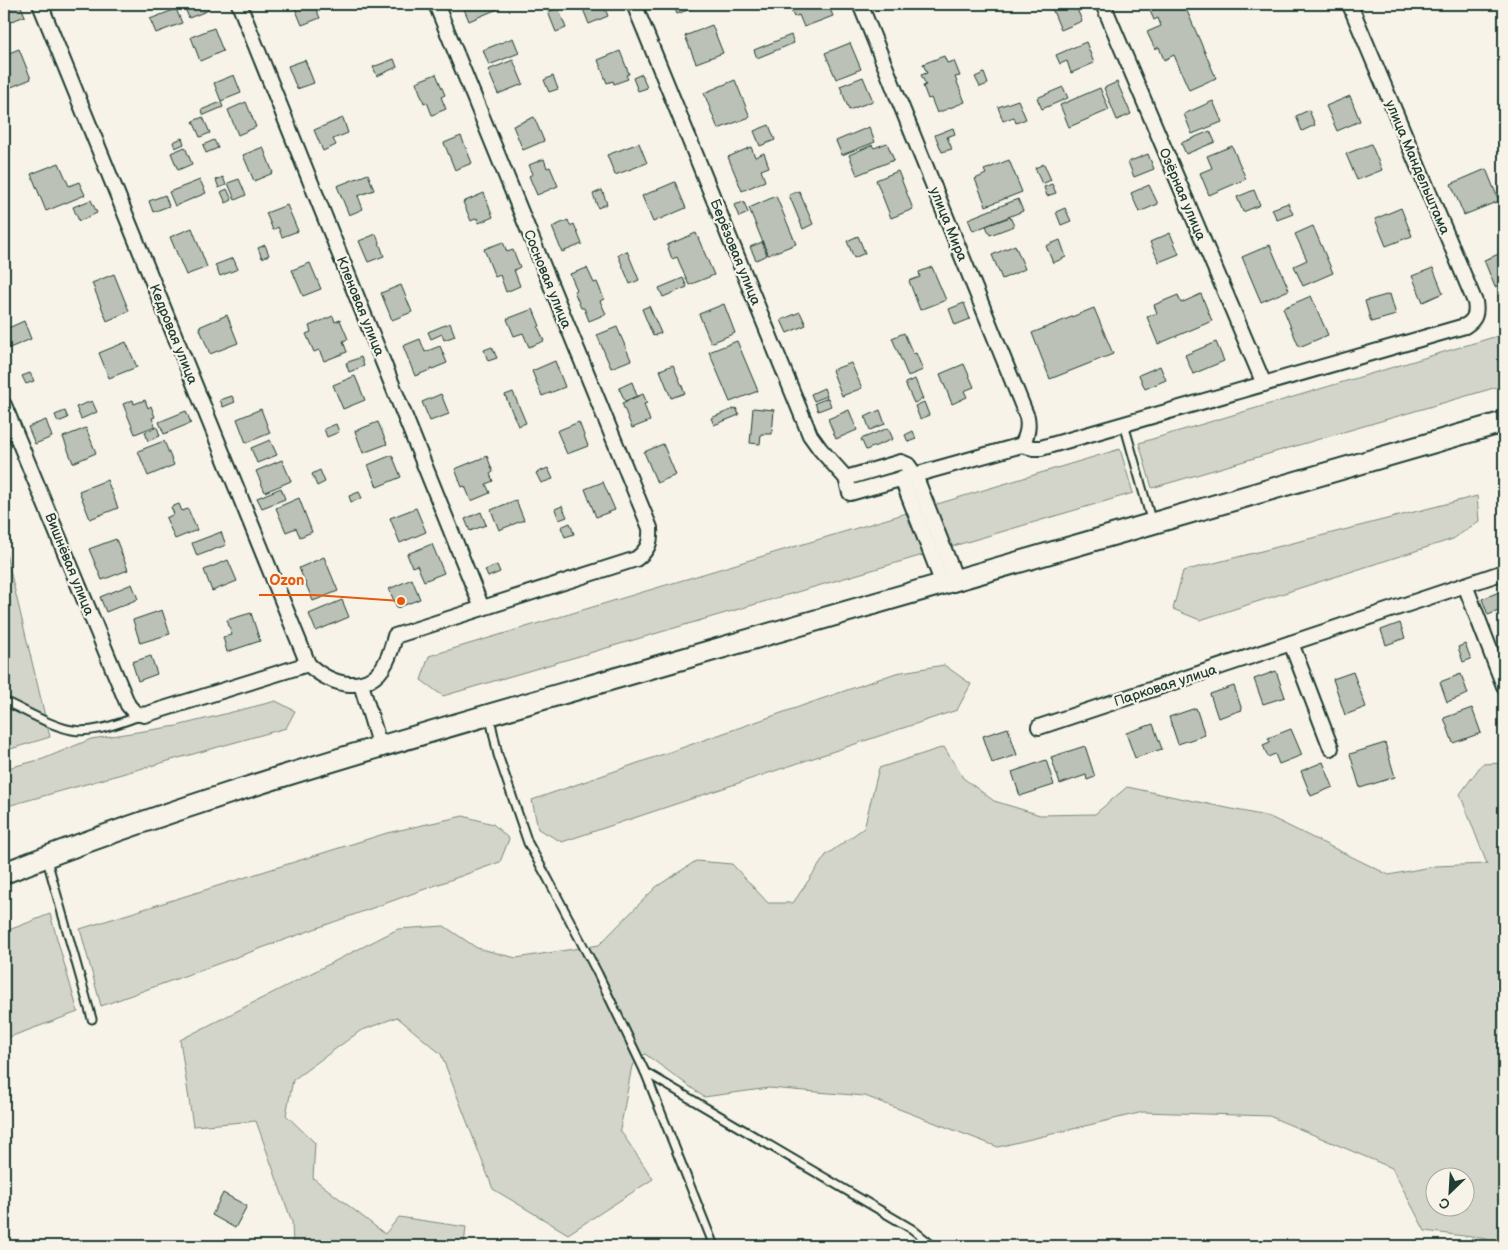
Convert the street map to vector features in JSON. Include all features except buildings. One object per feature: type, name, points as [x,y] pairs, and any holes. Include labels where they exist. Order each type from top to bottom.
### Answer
[{"type":"street","name":"Кедровая улица","points":[[40,4],[308,664]]},
{"type":"street","name":"Кленовая улица","points":[[239,4],[482,608]]},
{"type":"street","name":"Сосновая улица","points":[[436,4],[650,528],[651,538],[648,547],[636,559],[482,608]]},
{"type":"street","name":"Берёзовая улица","points":[[634,4],[810,435],[846,478],[850,493],[908,477]]},
{"type":"street","name":"улица Мира","points":[[860,4],[1027,417],[1027,435],[1022,445]]},
{"type":"street","name":"Озёрная улица","points":[[1103,4],[1264,384]]},
{"type":"street","name":"улица Мандельштама","points":[[1264,384],[1466,326],[1475,318],[1475,302],[1350,5]]},
{"type":"street","points":[[908,477],[1022,445],[1041,448],[1264,384]]},
{"type":"street","name":"Вишнёвая улица","points":[[4,406],[128,705],[135,713],[144,715]]},
{"type":"street","points":[[4,873],[189,807],[380,747],[1504,422]]},
{"type":"street","points":[[846,478],[900,462],[908,464],[908,477],[949,582]]},
{"type":"street","name":"Парковая улица","points":[[1039,727],[1504,572]]},
{"type":"street","points":[[1465,585],[1504,686]]},
{"type":"street","points":[[144,715],[308,664],[326,678],[342,684],[361,684],[377,674],[386,663],[395,636],[482,608]]},
{"type":"street","points":[[1291,643],[1331,748]]},
{"type":"street","points":[[361,684],[380,747]]},
{"type":"lane","points":[[1124,424],[1152,524]]},
{"type":"lane","points":[[4,701],[55,725],[73,730],[91,730],[144,715]]},
{"type":"lane","points":[[489,715],[498,755],[528,843],[598,974],[645,1072],[714,1246]]},
{"type":"lane","points":[[46,857],[92,1019]]},
{"type":"lane","points":[[645,1072],[912,1228],[932,1245]]},
{"type":"shaded area","points":[[1504,334],[1504,385],[1152,488],[1139,443]]},
{"type":"shaded area","points":[[1120,449],[1133,493],[950,547],[934,505]]},
{"type":"shaded area","points":[[1477,496],[1479,521],[1453,539],[1200,620],[1173,609],[1183,571]]},
{"type":"shaded area","points":[[907,513],[923,555],[443,696],[421,680],[429,656]]},
{"type":"shaded area","points":[[4,545],[50,737],[4,751]]},
{"type":"shaded area","points":[[944,665],[971,684],[957,710],[562,842],[538,829],[532,800],[896,673]]},
{"type":"shaded area","points":[[276,701],[295,711],[286,728],[4,807],[4,769],[43,759],[91,739],[177,726]]},
{"type":"shaded area","points":[[944,747],[963,778],[994,801],[1040,815],[1095,814],[1127,787],[1270,817],[1389,875],[1435,866],[1487,864],[1460,794],[1482,764],[1504,763],[1504,1246],[1494,1246],[1487,1239],[1425,1231],[1392,1168],[1269,1116],[1143,1112],[998,1147],[865,1096],[769,1088],[704,1097],[645,1054],[632,1066],[620,1130],[653,1179],[568,1234],[493,1189],[441,1054],[397,1017],[360,1031],[293,1080],[286,1115],[315,1143],[313,1178],[385,1234],[399,1217],[466,1227],[464,1246],[293,1246],[292,1222],[256,1121],[193,1126],[180,1040],[398,929],[444,926],[477,948],[516,958],[599,945],[656,887],[696,861],[732,864],[768,903],[793,903],[826,855],[864,828],[879,768]]},
{"type":"shaded area","points":[[463,816],[493,824],[509,839],[500,862],[101,1006],[80,929],[387,833]]},
{"type":"shaded area","points":[[50,914],[78,1012],[4,1039],[4,932]]},
{"type":"place","name":"Ozon","points":[[401,601]]}]
